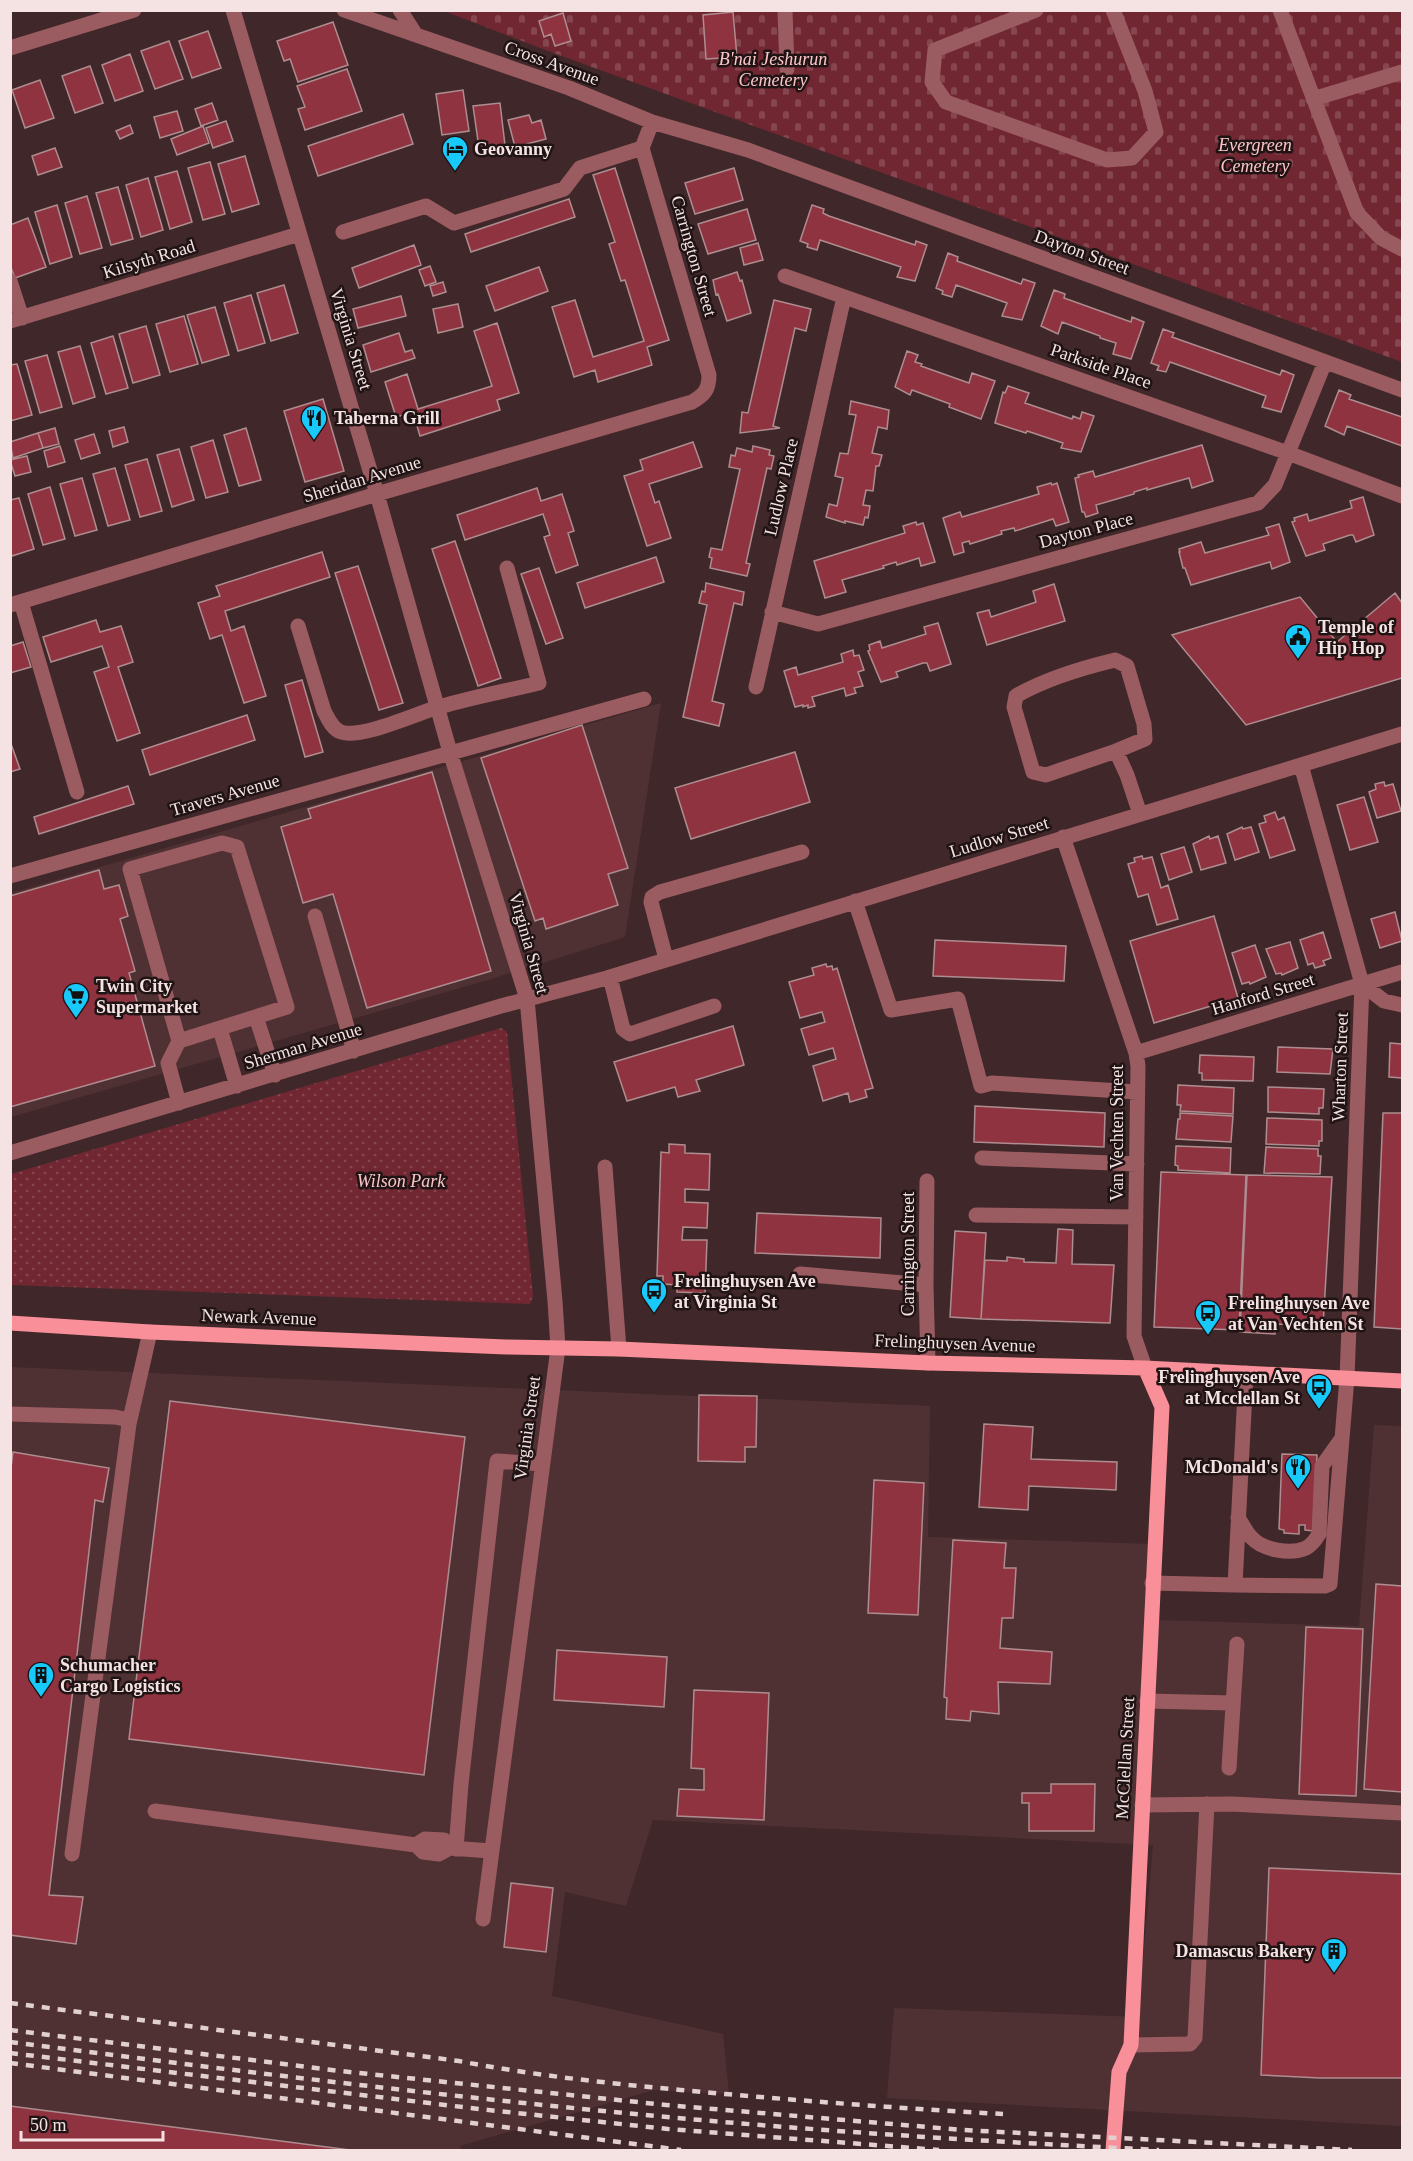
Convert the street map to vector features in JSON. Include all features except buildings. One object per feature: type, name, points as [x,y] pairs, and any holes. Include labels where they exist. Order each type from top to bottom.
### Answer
[{"type":"main road","name":"Newark Avenue","points":[[10,1323],[150,1332],[506,1347]]},
{"type":"main road","name":"Frelinghuysen Avenue","points":[[506,1347],[619,1349],[928,1363],[1145,1368],[1402,1381]]},
{"type":"main road","name":"McClellan Street","points":[[1113,2151],[1119,2073],[1131,2044],[1162,1407],[1145,1368]]},
{"type":"street","name":"Virginia Street","points":[[233,10],[450,752],[527,999],[558,1348],[483,1919]]},
{"type":"street","name":"Cross Avenue","points":[[344,10],[569,88],[652,122],[748,150]]},
{"type":"street","points":[[400,10],[416,35]]},
{"type":"street","points":[[785,10],[787,69]]},
{"type":"street","points":[[1036,10],[934,50],[932,82],[946,102],[1107,160],[1132,158],[1156,132],[1145,91],[1113,10]]},
{"type":"street","points":[[1280,10],[1357,213],[1387,240],[1402,249]]},
{"type":"street","points":[[10,48],[134,11]]},
{"type":"street","points":[[1313,99],[1402,72]]},
{"type":"street","points":[[343,232],[426,206],[454,223],[564,189],[580,168],[642,148],[652,122]]},
{"type":"street","name":"Carrington Street","points":[[642,148],[709,375]]},
{"type":"street","name":"Dayton Street","points":[[748,150],[1402,390]]},
{"type":"street","name":"Kilsyth Road","points":[[16,320],[299,234]]},
{"type":"street","points":[[1387,240],[1402,236]]},
{"type":"street","name":"Parkside Place","points":[[785,276],[1288,453],[1402,496]]},
{"type":"street","points":[[10,281],[16,320]]},
{"type":"street","name":"Ludlow Place","points":[[756,687],[844,297]]},
{"type":"street","name":"Dayton Place","points":[[772,612],[819,624],[1258,503],[1275,485],[1325,362]]},
{"type":"street","name":"Sheridan Avenue","points":[[16,603],[376,494],[692,402],[704,395],[709,386],[709,375]]},
{"type":"street","points":[[298,626],[324,711],[330,723],[339,732],[353,733],[367,730],[438,707],[539,683],[507,568]]},
{"type":"street","points":[[16,603],[77,792]]},
{"type":"street","points":[[1115,660],[1127,666],[1144,724],[1145,739],[1116,751],[1046,775],[1033,772],[1014,707],[1016,696],[1031,687],[1098,664],[1115,660]]},
{"type":"street","name":"Travers Avenue","points":[[10,876],[644,699]]},
{"type":"street","name":"Ludlow Street","points":[[609,977],[1402,734]]},
{"type":"street","points":[[1116,751],[1140,814]]},
{"type":"street","name":"Wharton Street","points":[[1235,1586],[1325,1586],[1330,1584],[1347,1378],[1362,984],[1301,765]]},
{"type":"street","name":"Van Vechten Street","points":[[1063,837],[1136,1053],[1134,1336],[1145,1368]]},
{"type":"street","points":[[130,869],[222,843],[237,847],[287,1007],[179,1041]]},
{"type":"street","points":[[123,844],[179,1041],[168,1063],[179,1103]]},
{"type":"street","points":[[666,959],[651,902],[652,897],[660,892],[802,852]]},
{"type":"street","points":[[855,901],[891,1010],[958,999],[981,1086],[992,1083],[1137,1092]]},
{"type":"street","points":[[315,916],[354,1051]]},
{"type":"street","name":"Hanford Street","points":[[1136,1053],[1402,972]]},
{"type":"street","points":[[609,977],[623,1029],[630,1034],[714,1006]]},
{"type":"street","name":"Sherman Avenue","points":[[10,1153],[527,999],[609,977]]},
{"type":"street","points":[[1362,984],[1384,1001],[1402,1005]]},
{"type":"street","points":[[256,1017],[274,1075]]},
{"type":"street","points":[[220,1029],[237,1086]]},
{"type":"street","points":[[982,1158],[1137,1164]]},
{"type":"street","points":[[605,1167],[619,1349]]},
{"type":"street","name":"Carrington Street","points":[[927,1181],[928,1363]]},
{"type":"street","points":[[976,1215],[1136,1217]]},
{"type":"street","points":[[800,1274],[926,1285]]},
{"type":"street","points":[[72,1854],[129,1420],[150,1332]]},
{"type":"street","points":[[1152,1583],[1235,1586],[1246,1373]]},
{"type":"street","points":[[10,1414],[115,1417],[129,1420]]},
{"type":"street","points":[[1238,1518],[1252,1539],[1269,1548],[1289,1551],[1310,1545],[1319,1534],[1322,1466],[1342,1438]]},
{"type":"street","points":[[453,1848],[497,1461],[542,1464]]},
{"type":"street","points":[[1229,1768],[1237,1644]]},
{"type":"street","points":[[1147,1701],[1232,1703]]},
{"type":"street","points":[[1131,2044],[1190,2044],[1195,2038],[1207,1804]]},
{"type":"street","points":[[1142,1805],[1232,1804],[1402,1813]]},
{"type":"street","points":[[154,1811],[416,1845],[423,1852],[440,1854],[453,1848],[491,1851]]},
{"type":"shaded area","points":[[661,703],[625,937],[488,980],[11,1117],[11,893]]},
{"type":"shaded area","points":[[11,1367],[930,1406],[928,1537],[1154,1544],[1154,1620],[1359,1626],[1374,1425],[1402,1426],[1402,2126],[887,2098],[894,2008],[1138,2017],[1153,1845],[653,1820],[626,1906],[565,1892],[552,1996],[723,2034],[729,2094],[654,2090],[460,2146],[462,2150],[11,2150]]},
{"type":"green space","name":"Evergreen Cemetery","points":[[444,11],[1402,11],[1402,362],[548,51]]},
{"type":"green space","name":"Wilson Park","points":[[501,1028],[507,1032],[533,1296],[530,1304],[11,1285],[11,1174]]},
{"type":"railway","points":[[10,2003],[459,2061],[592,2081],[795,2100],[1003,2114]]},
{"type":"railway","points":[[10,2030],[340,2071],[666,2105],[963,2130],[1352,2150]]},
{"type":"railway","points":[[10,2042],[503,2101],[667,2117],[913,2136],[1159,2150]]},
{"type":"railway","points":[[10,2053],[479,2109],[668,2129],[939,2150]]},
{"type":"railway","points":[[10,2063],[681,2150]]},
{"type":"place","name":"Geovanny","points":[[455,172]]},
{"type":"place","name":"Taberna Grill","points":[[314,441]]},
{"type":"place","name":"Temple of Hip Hop","points":[[1298,660]]},
{"type":"place","name":"Twin City Supermarket","points":[[76,1019]]},
{"type":"place","name":"Frelinghuysen Ave at Virginia St","points":[[654,1314]]},
{"type":"place","name":"Frelinghuysen Ave at Van Vechten St","points":[[1208,1336]]},
{"type":"place","name":"Frelinghuysen Ave at Mcclellan St","points":[[1319,1410]]},
{"type":"place","name":"McDonald's","points":[[1298,1490]]},
{"type":"place","name":"Schumacher Cargo Logistics","points":[[41,1698]]},
{"type":"place","name":"Damascus Bakery","points":[[1334,1974]]},
{"type":"park label","name":"B'nai Jeshurun Cemetery","points":[[773,69]]}]
